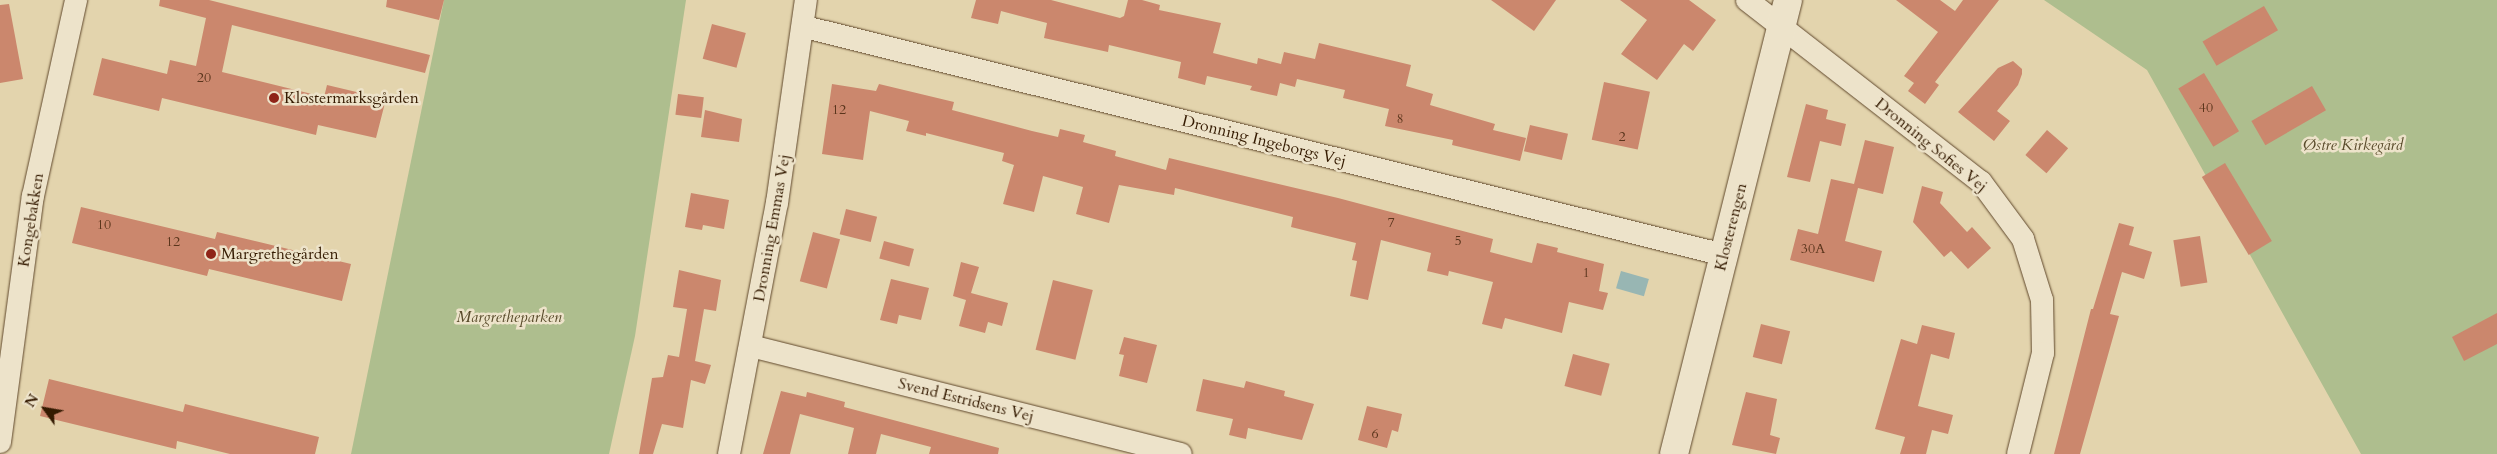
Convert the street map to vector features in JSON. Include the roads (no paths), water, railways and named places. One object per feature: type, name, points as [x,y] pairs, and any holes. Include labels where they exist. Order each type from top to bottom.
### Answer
[{"type":"street","name":"Kongebakken","points":[[0,442],[33,196],[76,0]]},
{"type":"street","name":"Dronning Emmas Vej","points":[[728,454],[751,346],[804,27],[806,0]]},
{"type":"street","name":"Dronning Sofies Vej","points":[[1748,0],[1785,12],[1981,182],[2023,239],[2042,300],[2043,353],[2018,454]]},
{"type":"street","name":"Klosterengen","points":[[1674,454],[1785,12]]},
{"type":"street","name":"Dronning Ingeborgs Vej","points":[[804,27],[1724,255]]},
{"type":"street","name":"Svend Estridsens Vej","points":[[751,346],[1181,454]]},
{"type":"water","points":[[1621,271],[1649,279],[1644,296],[1616,288]]},
{"type":"place","name":"Klostermarksgården","points":[[274,98]]},
{"type":"place","name":"Margrethegården","points":[[211,254]]},
{"type":"park label","name":"Østre Kirkegård","points":[[2353,145]]},
{"type":"park label","name":"Margretheparken","points":[[509,317]]}]
